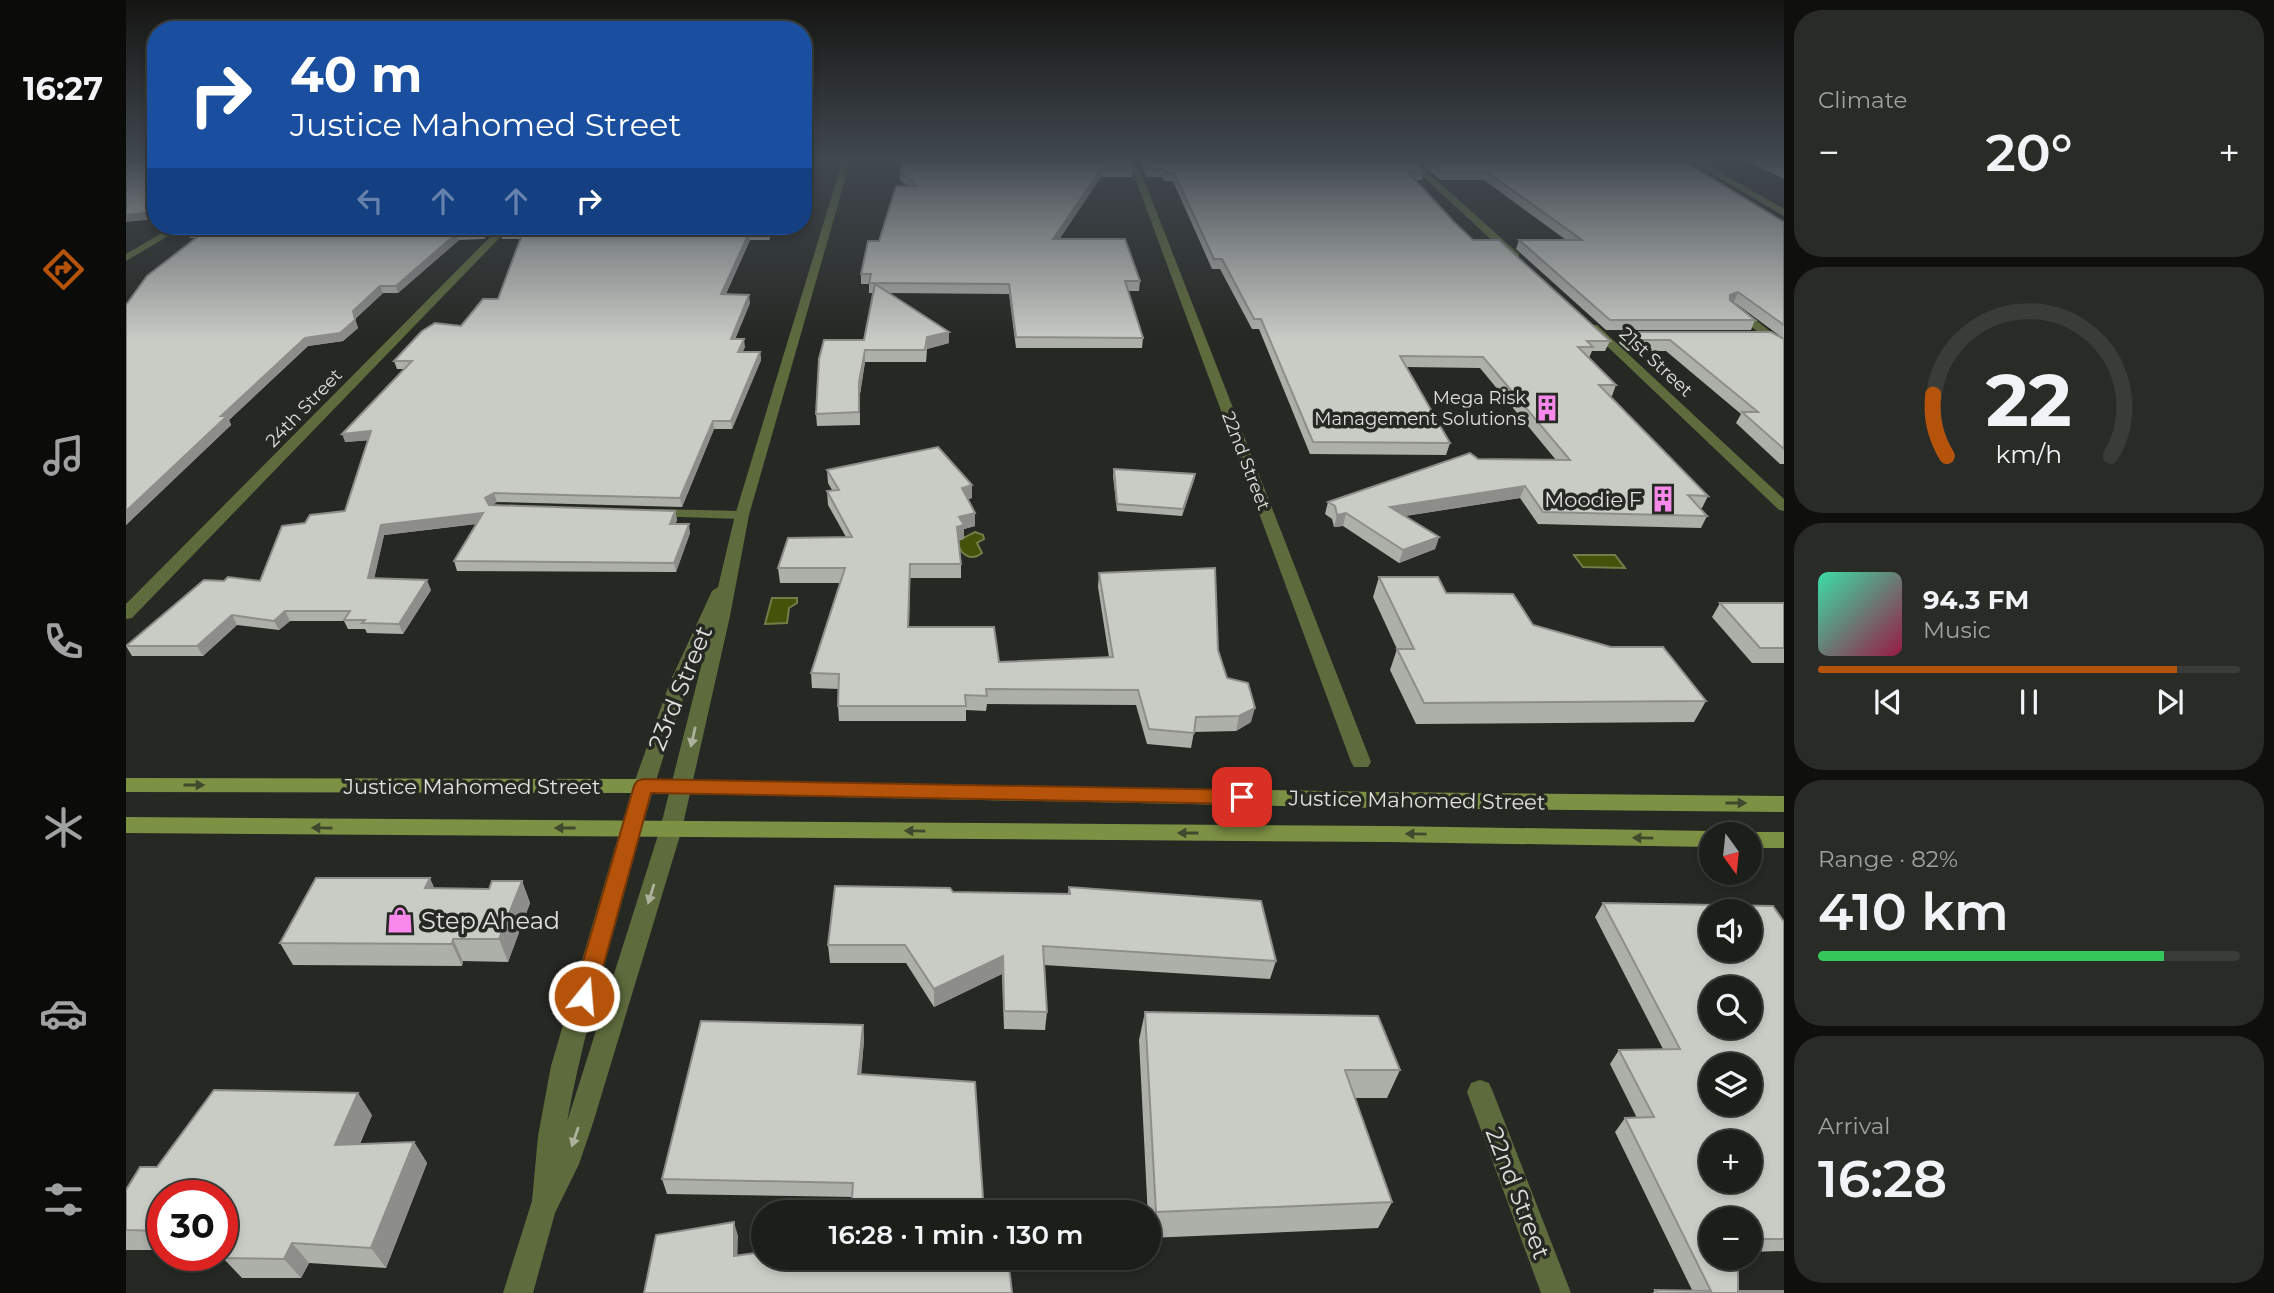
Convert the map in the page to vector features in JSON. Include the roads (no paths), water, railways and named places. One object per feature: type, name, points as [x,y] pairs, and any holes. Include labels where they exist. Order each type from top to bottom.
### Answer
[{"type":"main road","name":"Justice Mahomed Street","points":[[126,785],[643,786],[1377,800],[1784,804]]},
{"type":"main road","name":"Justice Mahomed Street","points":[[126,825],[1699,839]]},
{"type":"main road","points":[[1762,840],[1784,840]]},
{"type":"street","name":"23rd Street","points":[[542,1210],[569,1154],[580,1123],[671,829],[722,616],[742,515],[829,219]]},
{"type":"street","name":"22nd Street","points":[[1155,219],[1361,762]]},
{"type":"street","points":[[1475,219],[1521,261]]},
{"type":"street","points":[[126,258],[165,235]]},
{"type":"street","name":"24th Street","points":[[126,614],[497,235]]},
{"type":"street","points":[[1732,307],[1784,348]]},
{"type":"street","name":"21st Street","points":[[1582,317],[1784,507]]},
{"type":"street","points":[[1602,336],[1616,336]]},
{"type":"street","points":[[1742,337],[1770,337]]},
{"type":"street","points":[[633,512],[742,515]]},
{"type":"street","name":"23rd Street","points":[[518,1293],[542,1210],[551,1136],[564,1066],[643,786],[679,682],[728,575]]},
{"type":"street","name":"22nd Street","points":[[1480,1092],[1556,1293]]},
{"type":"place","name":"Mega Risk Management Solutions","points":[[1547,408]]},
{"type":"place","name":"Moodie F","points":[[1663,499]]},
{"type":"place","name":"Step Ahead","points":[[400,920]]}]
